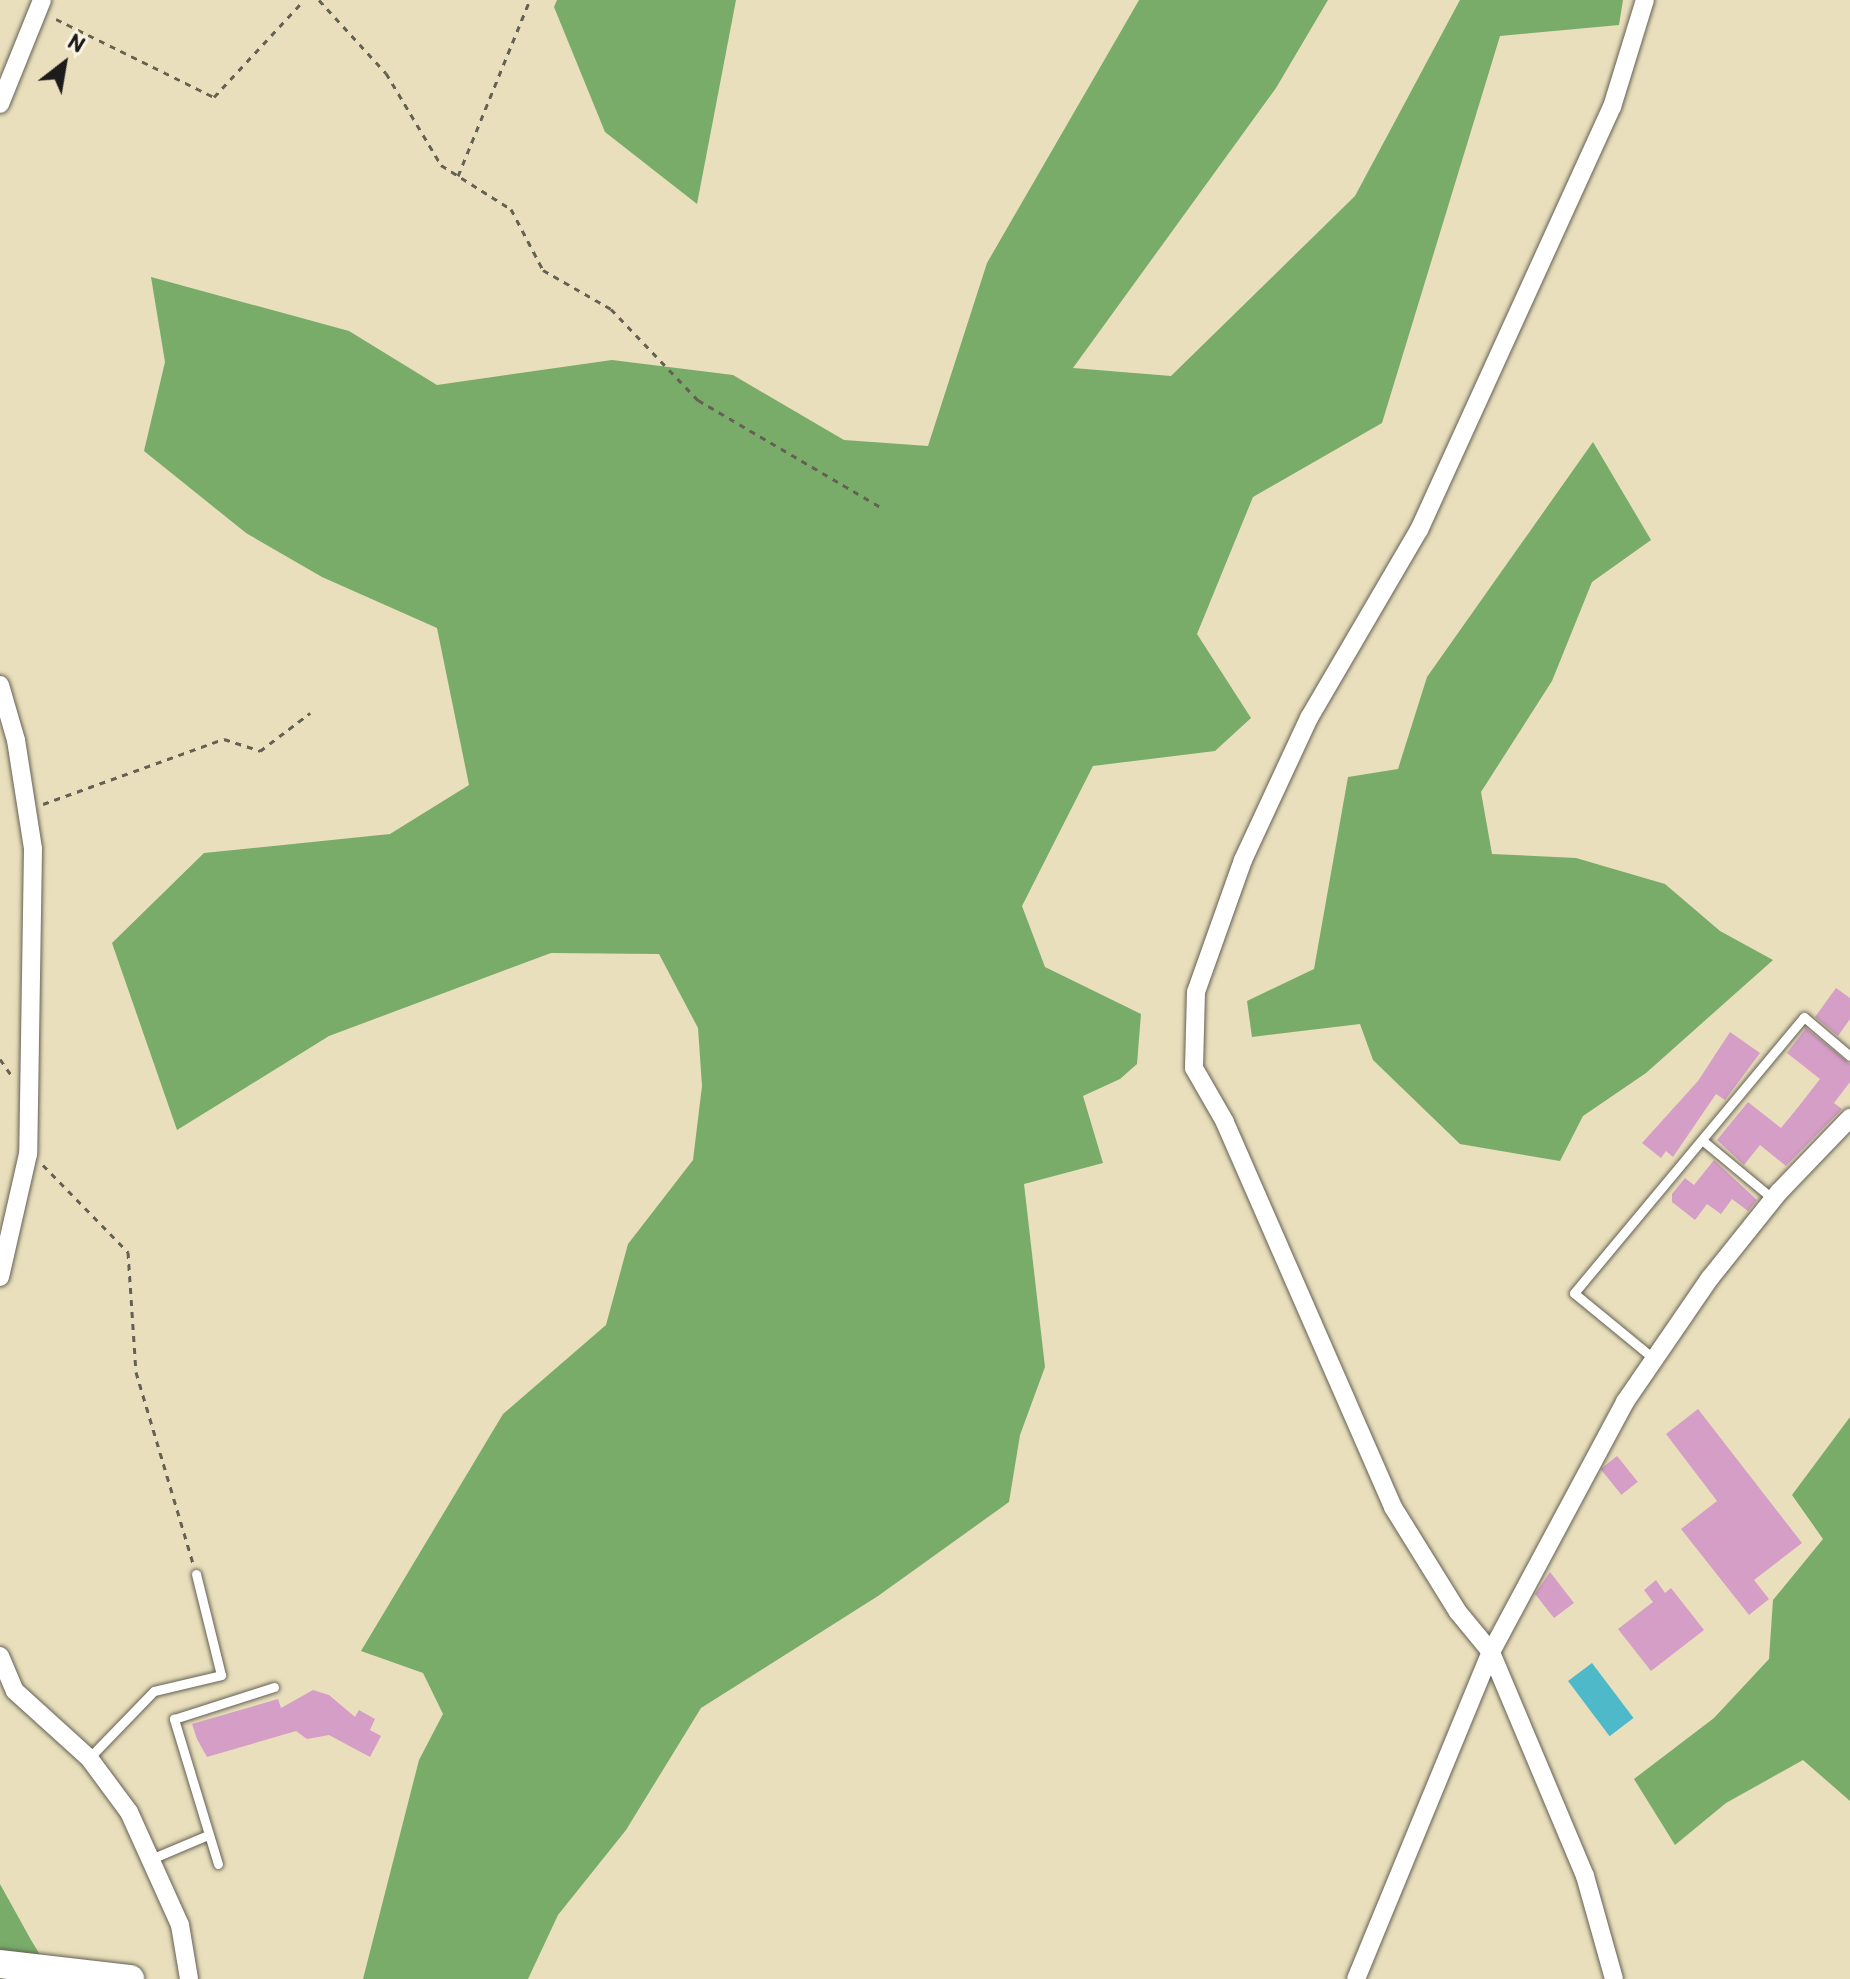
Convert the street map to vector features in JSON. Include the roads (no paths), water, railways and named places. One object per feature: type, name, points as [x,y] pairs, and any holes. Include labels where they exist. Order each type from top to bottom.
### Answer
[{"type":"main road","points":[[0,1964],[130,1979]]},
{"type":"street","points":[[1614,1979],[1585,1876],[1491,1652],[1458,1612],[1393,1507],[1225,1122],[1194,1068],[1196,992],[1243,860],[1302,732],[1419,530],[1612,107],[1645,0]]},
{"type":"street","points":[[0,104],[40,5]]},
{"type":"street","points":[[0,685],[29,810],[33,849],[28,1154],[0,1277]]},
{"type":"street","points":[[1356,1979],[1491,1652],[1653,1358],[1773,1199],[1850,1118]]},
{"type":"street","points":[[0,1656],[15,1691],[89,1758],[129,1812],[180,1925],[189,1979]]},
{"type":"lane","points":[[1653,1358],[1574,1293],[1804,1017],[1850,1056]]},
{"type":"lane","points":[[1702,1140],[1773,1199]]},
{"type":"lane","points":[[89,1758],[154,1691],[221,1675],[196,1574]]},
{"type":"lane","points":[[218,1864],[174,1719],[274,1687]]},
{"type":"lane","points":[[151,1859],[208,1835]]},
{"type":"water","points":[[1592,1663],[1634,1718],[1610,1736],[1568,1681]]}]
